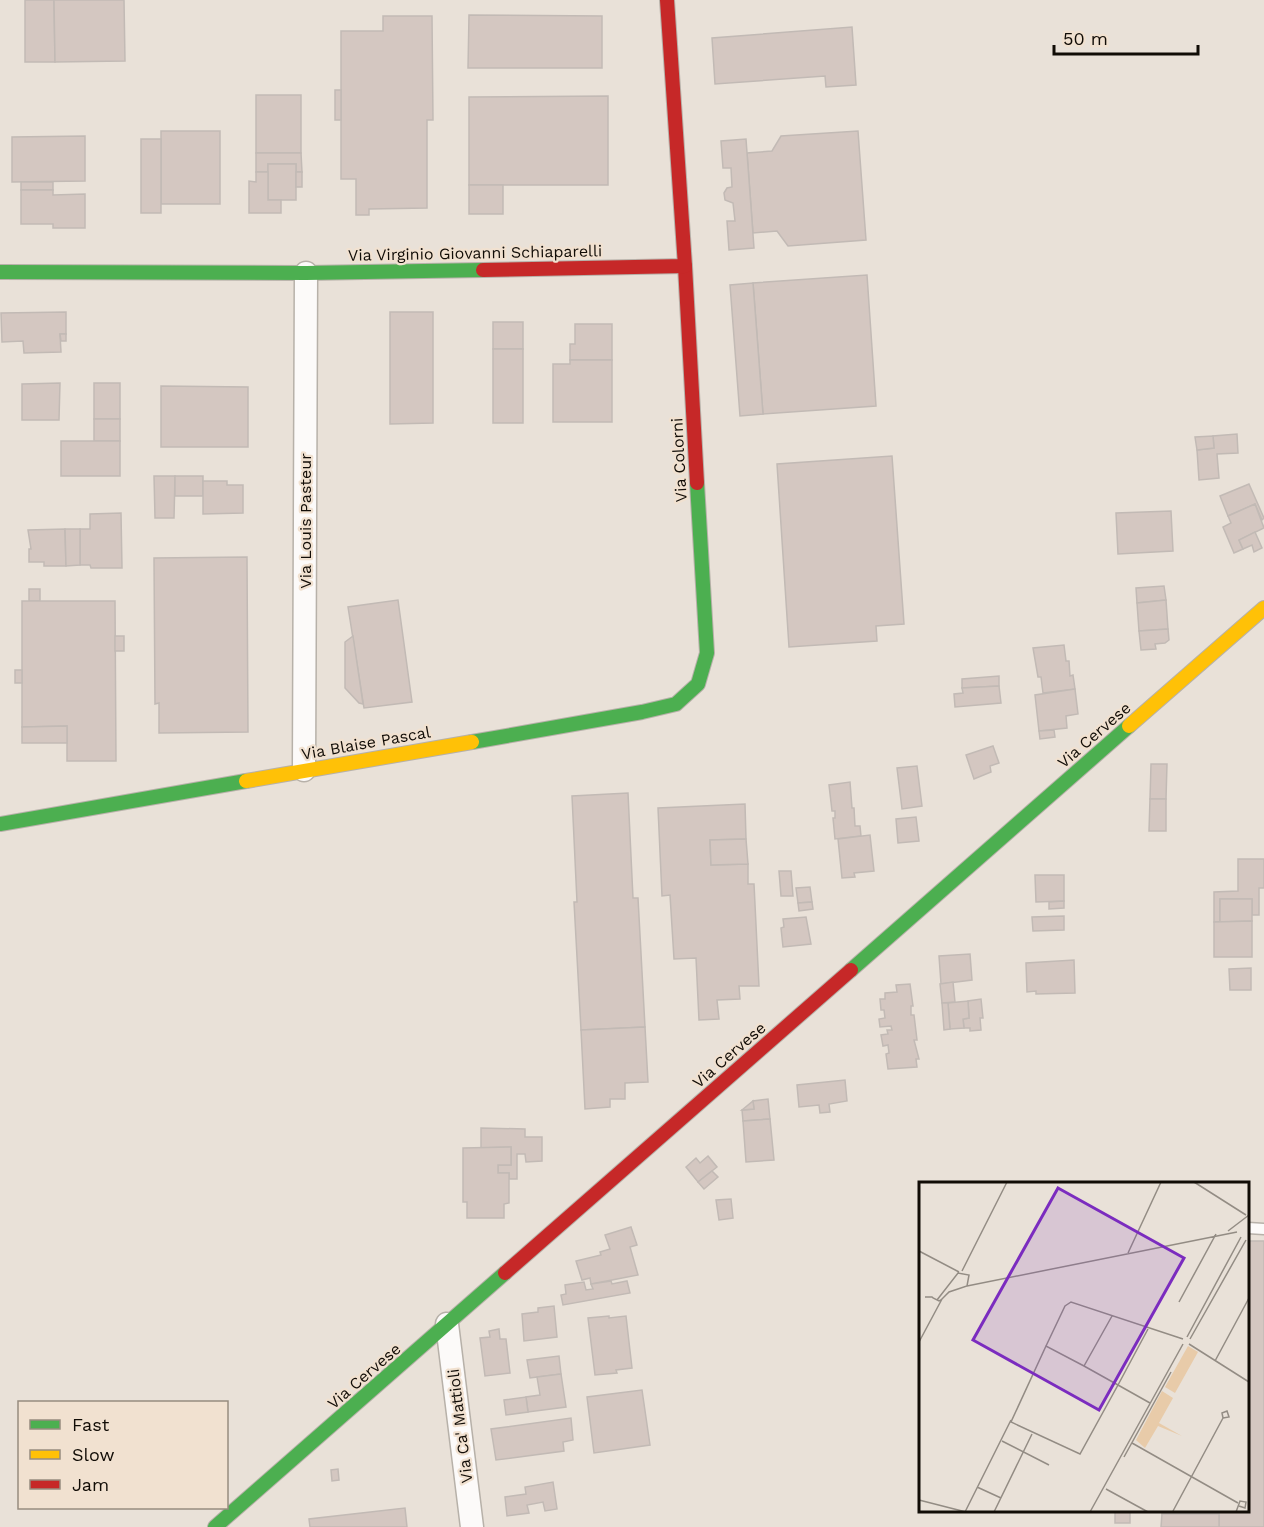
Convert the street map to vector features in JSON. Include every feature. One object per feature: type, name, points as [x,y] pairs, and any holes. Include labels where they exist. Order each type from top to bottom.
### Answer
[{"type":"street","points":[[667,0],[685,266]]},
{"type":"street","name":"Via Virginio Giovanni Schiaparelli","points":[[0,272],[306,273],[685,266]]},
{"type":"street","name":"Via Colorni","points":[[685,266],[706,653]]},
{"type":"street","name":"Via Louis Pasteur","points":[[304,770],[306,273]]},
{"type":"street","name":"Via Cervese","points":[[215,1527],[1264,608]]},
{"type":"street","name":"Via Blaise Pascal","points":[[0,824],[631,714],[676,704],[698,684],[706,653]]},
{"type":"street","name":"Via Ca' Mattioli","points":[[447,1324],[472,1527]]},
{"type":"lane","points":[[1249,1228],[1264,1229]]},
{"type":"building","points":[[25,0],[54,0],[55,62],[25,62]]},
{"type":"building","points":[[54,0],[124,0],[125,61],[55,62]]},
{"type":"building","points":[[469,15],[602,16],[602,68],[468,68]]},
{"type":"building","points":[[383,16],[432,16],[433,120],[427,120],[427,208],[369,209],[369,215],[356,215],[356,179],[341,179],[341,31],[383,31]]},
{"type":"building","points":[[852,27],[856,85],[826,87],[825,76],[715,84],[712,38]]},
{"type":"building","points":[[335,90],[341,90],[341,120],[335,120]]},
{"type":"building","points":[[256,95],[301,95],[301,153],[256,153]]},
{"type":"building","points":[[608,96],[608,185],[469,185],[469,97]]},
{"type":"building","points":[[161,131],[220,131],[220,204],[161,204]]},
{"type":"building","points":[[858,131],[866,240],[788,246],[777,231],[753,233],[747,153],[772,151],[781,136]]},
{"type":"building","points":[[85,136],[85,181],[12,182],[12,137]]},
{"type":"building","points":[[141,139],[161,139],[161,213],[141,213]]},
{"type":"building","points":[[746,139],[754,248],[729,250],[727,221],[735,221],[733,203],[725,200],[724,193],[727,188],[732,187],[731,168],[723,168],[721,141]]},
{"type":"building","points":[[256,153],[301,153],[302,172],[296,172],[296,164],[268,164],[268,172],[256,172]]},
{"type":"building","points":[[268,164],[296,164],[296,200],[268,200]]},
{"type":"building","points":[[256,172],[268,172],[268,200],[281,200],[281,213],[249,213],[249,181],[256,182]]},
{"type":"building","points":[[296,172],[302,172],[302,187],[296,187]]},
{"type":"building","points":[[21,182],[53,182],[53,190],[21,190]]},
{"type":"building","points":[[469,185],[503,185],[503,214],[469,214]]},
{"type":"building","points":[[21,190],[53,190],[53,195],[85,194],[85,228],[53,228],[53,224],[21,224]]},
{"type":"building","points":[[867,275],[876,406],[763,414],[753,283]]},
{"type":"building","points":[[753,283],[763,414],[740,416],[730,285]]},
{"type":"building","points":[[66,312],[66,334],[60,334],[61,352],[24,353],[23,341],[2,342],[1,313]]},
{"type":"building","points":[[390,312],[433,312],[433,423],[390,424]]},
{"type":"building","points":[[493,322],[523,322],[523,349],[493,349]]},
{"type":"building","points":[[575,324],[612,324],[612,360],[570,360],[570,344],[575,344]]},
{"type":"building","points":[[60,334],[66,334],[66,341],[61,341]]},
{"type":"building","points":[[493,349],[523,349],[523,423],[493,423]]},
{"type":"building","points":[[570,360],[612,360],[612,422],[553,422],[553,364],[570,364]]},
{"type":"building","points":[[60,383],[59,420],[22,420],[22,384]]},
{"type":"building","points":[[94,383],[120,383],[120,419],[94,419]]},
{"type":"building","points":[[161,386],[248,387],[248,447],[161,447]]},
{"type":"building","points":[[94,419],[120,419],[120,441],[94,441]]},
{"type":"building","points":[[1237,434],[1238,453],[1217,454],[1219,478],[1199,480],[1197,450],[1214,448],[1213,436]]},
{"type":"building","points":[[1213,436],[1214,448],[1197,450],[1195,437]]},
{"type":"building","points":[[61,441],[120,441],[120,476],[61,476]]},
{"type":"building","points":[[892,456],[904,624],[876,626],[877,641],[789,647],[777,464]]},
{"type":"building","points":[[154,476],[175,476],[174,518],[155,518]]},
{"type":"building","points":[[175,476],[203,476],[203,496],[175,496]]},
{"type":"building","points":[[203,481],[227,481],[227,485],[243,485],[243,513],[203,514]]},
{"type":"building","points":[[1249,484],[1264,518],[1262,520],[1255,504],[1228,516],[1220,496]]},
{"type":"building","points":[[1255,504],[1264,528],[1239,540],[1243,549],[1234,553],[1223,527],[1231,523],[1228,516]]},
{"type":"building","points":[[1171,511],[1173,551],[1118,554],[1116,513]]},
{"type":"building","points":[[121,513],[122,568],[91,568],[90,565],[80,565],[80,529],[90,529],[90,514]]},
{"type":"building","points":[[65,529],[66,566],[44,566],[44,562],[29,562],[29,549],[31,549],[28,530]]},
{"type":"building","points":[[65,529],[80,529],[80,565],[66,566]]},
{"type":"building","points":[[1255,532],[1262,548],[1254,552],[1252,545],[1243,549],[1239,540]]},
{"type":"building","points":[[247,557],[248,732],[159,733],[159,703],[155,704],[154,558]]},
{"type":"building","points":[[1164,586],[1166,600],[1137,603],[1136,588]]},
{"type":"building","points":[[29,589],[40,589],[40,601],[29,601]]},
{"type":"building","points":[[398,600],[412,702],[364,708],[348,607]]},
{"type":"building","points":[[1166,600],[1168,629],[1139,631],[1137,603]]},
{"type":"building","points":[[22,601],[115,601],[116,761],[67,761],[67,726],[22,727]]},
{"type":"building","points":[[1168,629],[1169,640],[1155,644],[1156,649],[1141,650],[1139,631]]},
{"type":"building","points":[[115,636],[124,636],[124,651],[115,651]]},
{"type":"building","points":[[353,636],[363,704],[359,703],[345,688],[345,642]]},
{"type":"building","points":[[1064,645],[1066,661],[1069,661],[1070,676],[1073,675],[1075,689],[1043,693],[1033,648]]},
{"type":"building","points":[[15,670],[22,670],[22,683],[15,683]]},
{"type":"building","points":[[999,676],[999,686],[962,688],[962,679]]},
{"type":"building","points":[[999,686],[1001,703],[955,707],[954,694],[963,693],[962,688]]},
{"type":"building","points":[[1075,689],[1078,714],[1066,716],[1067,728],[1039,731],[1035,695]]},
{"type":"building","points":[[67,726],[67,743],[22,743],[22,727]]},
{"type":"building","points":[[1054,730],[1055,737],[1040,739],[1039,731]]},
{"type":"building","points":[[993,746],[999,763],[990,766],[991,772],[974,779],[966,755]]},
{"type":"building","points":[[1151,764],[1167,764],[1166,799],[1150,799]]},
{"type":"building","points":[[917,766],[922,806],[902,809],[897,768]]},
{"type":"building","points":[[850,782],[855,826],[860,826],[861,836],[835,839],[833,818],[835,818],[835,811],[832,811],[829,785]]},
{"type":"building","points":[[628,793],[633,898],[638,898],[645,1027],[581,1030],[574,902],[577,902],[572,796]]},
{"type":"building","points":[[1150,799],[1166,799],[1166,831],[1149,831]]},
{"type":"building","points":[[745,804],[746,839],[710,840],[711,865],[748,864],[748,884],[754,884],[759,986],[739,986],[740,999],[717,1000],[719,1019],[699,1020],[696,958],[674,959],[670,895],[662,896],[658,808]]},
{"type":"building","points":[[916,817],[919,841],[898,843],[896,819]]},
{"type":"building","points":[[870,835],[874,871],[854,873],[855,877],[842,878],[838,839]]},
{"type":"building","points":[[746,839],[748,864],[711,865],[710,840]]},
{"type":"building","points":[[1238,859],[1264,859],[1264,888],[1259,888],[1259,915],[1252,915],[1252,899],[1220,899],[1220,922],[1214,922],[1214,892],[1238,891]]},
{"type":"building","points":[[779,871],[791,871],[793,896],[781,896]]},
{"type":"building","points":[[1035,875],[1064,875],[1064,901],[1036,902]]},
{"type":"building","points":[[810,887],[812,902],[798,903],[796,888]]},
{"type":"building","points":[[1220,899],[1252,899],[1252,921],[1220,922]]},
{"type":"building","points":[[1064,901],[1064,908],[1049,909],[1049,902]]},
{"type":"building","points":[[812,902],[813,909],[799,911],[798,903]]},
{"type":"building","points":[[1064,916],[1064,930],[1033,931],[1032,917]]},
{"type":"building","points":[[806,917],[811,944],[783,947],[781,928],[784,927],[783,919]]},
{"type":"building","points":[[1252,921],[1252,957],[1214,957],[1214,922]]},
{"type":"building","points":[[970,954],[972,980],[941,984],[939,956]]},
{"type":"building","points":[[1074,960],[1075,993],[1036,994],[1036,991],[1027,992],[1026,963]]},
{"type":"building","points":[[1251,968],[1251,990],[1230,990],[1229,969]]},
{"type":"building","points":[[953,982],[955,1002],[942,1003],[940,984]]},
{"type":"building","points":[[910,984],[913,1006],[911,1006],[911,1015],[914,1015],[917,1040],[914,1040],[919,1059],[916,1059],[917,1067],[888,1069],[886,1054],[889,1053],[888,1045],[883,1046],[881,1035],[888,1034],[887,1030],[892,1030],[891,1026],[880,1027],[879,1019],[885,1018],[884,1010],[881,1010],[880,999],[885,999],[885,993],[897,992],[896,985]]},
{"type":"building","points":[[981,999],[983,1018],[980,1018],[981,1030],[970,1031],[970,1028],[964,1028],[963,1019],[969,1018],[968,1001]]},
{"type":"building","points":[[968,1001],[969,1018],[963,1019],[964,1028],[950,1029],[948,1003]]},
{"type":"building","points":[[942,1003],[948,1003],[950,1029],[944,1030]]},
{"type":"building","points":[[645,1027],[648,1082],[625,1083],[625,1099],[610,1099],[610,1107],[585,1109],[581,1030]]},
{"type":"building","points":[[845,1080],[847,1101],[829,1104],[830,1112],[820,1113],[819,1105],[799,1107],[797,1085]]},
{"type":"building","points":[[768,1099],[770,1119],[743,1121],[742,1110],[754,1109],[753,1101]]},
{"type":"building","points":[[753,1101],[754,1109],[742,1110]]},
{"type":"building","points":[[770,1119],[774,1160],[746,1162],[743,1121]]},
{"type":"building","points":[[481,1128],[525,1129],[525,1137],[542,1137],[542,1161],[526,1162],[525,1154],[517,1154],[517,1179],[509,1179],[509,1173],[498,1173],[498,1165],[511,1165],[511,1147],[481,1148]]},
{"type":"building","points":[[511,1147],[511,1165],[498,1165],[498,1173],[509,1173],[509,1203],[504,1204],[504,1218],[467,1218],[467,1202],[463,1202],[463,1148]]},
{"type":"building","points":[[708,1156],[717,1167],[698,1182],[686,1167],[696,1158],[700,1163]]},
{"type":"building","points":[[712,1171],[718,1177],[704,1189],[698,1182]]},
{"type":"building","points":[[731,1199],[733,1218],[719,1220],[716,1200]]},
{"type":"building","points":[[631,1227],[637,1245],[630,1247],[638,1275],[591,1284],[590,1278],[582,1280],[576,1261],[601,1255],[600,1252],[610,1249],[605,1235]]},
{"type":"building","points":[[1249,1241],[1264,1241],[1264,1527],[1219,1527],[1219,1514],[1162,1514],[1162,1512],[1249,1512]]},
{"type":"building","points":[[611,1281],[612,1284],[627,1281],[630,1293],[563,1305],[561,1295],[566,1294],[565,1285],[584,1282],[586,1290],[593,1289],[591,1284]]},
{"type":"building","points":[[554,1306],[557,1337],[524,1341],[522,1314],[538,1312],[538,1308]]},
{"type":"building","points":[[609,1316],[609,1318],[626,1316],[632,1368],[616,1370],[617,1373],[595,1375],[588,1318]]},
{"type":"building","points":[[499,1329],[500,1339],[506,1339],[510,1373],[485,1376],[480,1338],[490,1337],[489,1331]]},
{"type":"building","points":[[559,1356],[561,1374],[530,1378],[527,1360]]},
{"type":"building","points":[[561,1374],[566,1407],[528,1412],[526,1397],[540,1395],[537,1377]]},
{"type":"building","points":[[642,1390],[650,1445],[594,1453],[587,1397]]},
{"type":"building","points":[[526,1397],[528,1412],[506,1415],[504,1400]]},
{"type":"building","points":[[571,1418],[573,1440],[563,1442],[564,1451],[496,1460],[491,1429]]},
{"type":"building","points":[[338,1469],[339,1480],[332,1481],[331,1470]]},
{"type":"building","points":[[553,1482],[557,1509],[545,1511],[543,1502],[527,1505],[529,1513],[507,1516],[505,1497],[526,1494],[525,1487]]},
{"type":"building","points":[[405,1508],[407,1527],[310,1527],[309,1519]]},
{"type":"building","points":[[1115,1512],[1130,1512],[1130,1523],[1115,1523]]},
{"type":"building","points":[[1162,1514],[1219,1514],[1219,1527],[1161,1527]]},
{"type":"traffic: fast","points":[[0,272],[306,273],[483,270]]},
{"type":"traffic: fast","points":[[472,742],[676,704],[698,684],[707,653],[697,483]]},
{"type":"traffic: fast","points":[[851,970],[1129,726]]},
{"type":"traffic: fast","points":[[0,824],[246,781]]},
{"type":"traffic: fast","points":[[215,1527],[505,1273]]},
{"type":"traffic: slow","points":[[1129,726],[1264,608]]},
{"type":"traffic: slow","points":[[246,781],[472,742]]},
{"type":"traffic: jam","points":[[483,270],[685,266],[667,0]]},
{"type":"traffic: jam","points":[[685,266],[697,483]]},
{"type":"traffic: jam","points":[[505,1273],[851,970]]}]
